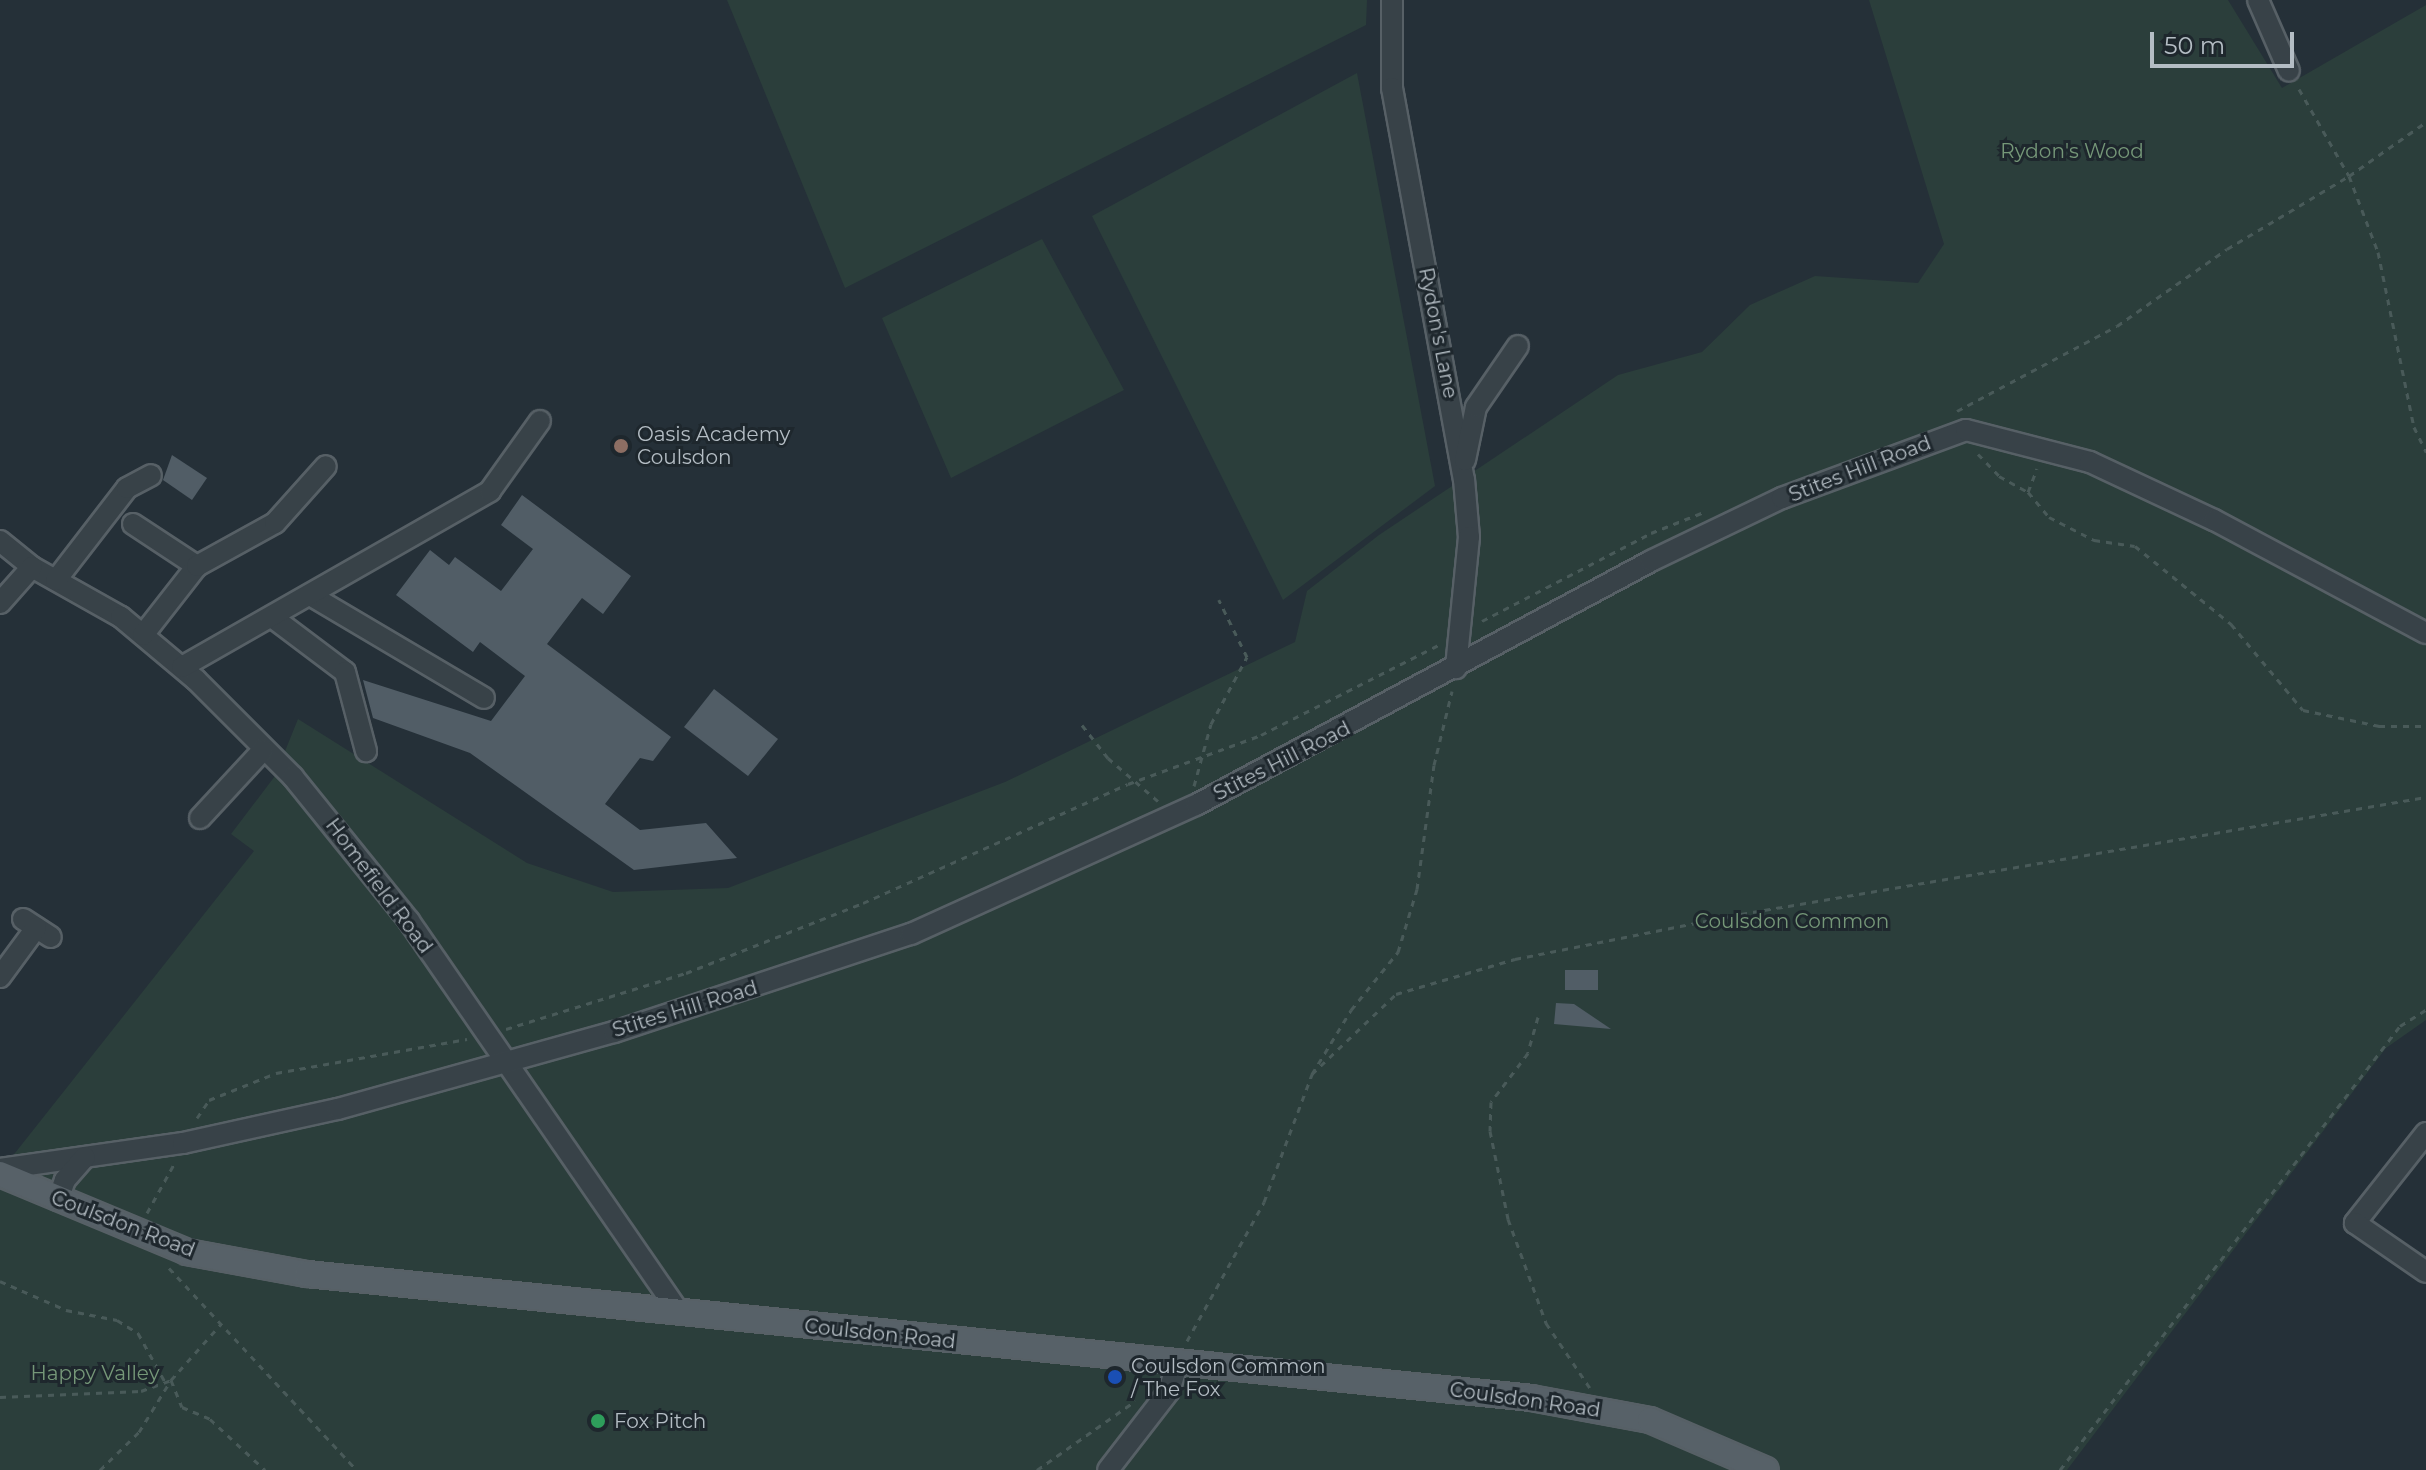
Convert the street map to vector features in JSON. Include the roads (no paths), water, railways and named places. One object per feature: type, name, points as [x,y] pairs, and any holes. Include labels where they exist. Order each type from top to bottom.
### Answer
[{"type":"main road","name":"Coulsdon Road","points":[[0,1172],[58,1200],[187,1252],[307,1274],[1592,1407],[1650,1420],[1766,1470]]},
{"type":"street","name":"Rydon's Lane","points":[[1392,0],[1392,88],[1463,472],[1469,537],[1456,668]]},
{"type":"street","points":[[2258,0],[2289,71]]},
{"type":"street","points":[[1463,472],[1476,407],[1518,346]]},
{"type":"street","points":[[182,667],[490,491],[540,421]]},
{"type":"street","name":"Stites Hill Road","points":[[0,1172],[183,1143],[338,1109],[724,998],[911,934],[1196,805],[1664,555],[1782,498],[1904,450],[1966,430],[2090,462],[2214,520],[2426,633]]},
{"type":"street","points":[[143,635],[197,566],[275,523],[326,466]]},
{"type":"street","points":[[56,580],[127,488],[151,475]]},
{"type":"street","points":[[133,524],[197,566]]},
{"type":"street","name":"Homefield Road","points":[[0,541],[32,567],[143,635],[182,667],[303,789],[409,921],[677,1310]]},
{"type":"street","points":[[0,603],[32,567]]},
{"type":"street","points":[[310,595],[484,698]]},
{"type":"street","points":[[272,617],[345,672],[366,751]]},
{"type":"street","points":[[200,818],[263,750]]},
{"type":"street","points":[[0,977],[37,928]]},
{"type":"street","points":[[2426,1133],[2355,1223],[2426,1272]]},
{"type":"street","points":[[58,1200],[65,1180],[85,1157]]},
{"type":"street","points":[[1108,1470],[1169,1391],[1177,1364]]},
{"type":"place","name":"Oasis Academy Coulsdon","points":[[621,446]]},
{"type":"place","name":"Coulsdon Common / The Fox","points":[[1115,1377]]},
{"type":"place","name":"Fox Pitch","points":[[598,1421]]},
{"type":"park label","name":"Rydon's Wood","points":[[2072,151]]},
{"type":"park label","name":"Coulsdon Common","points":[[1792,921]]},
{"type":"park label","name":"Happy Valley","points":[[95,1373]]}]
